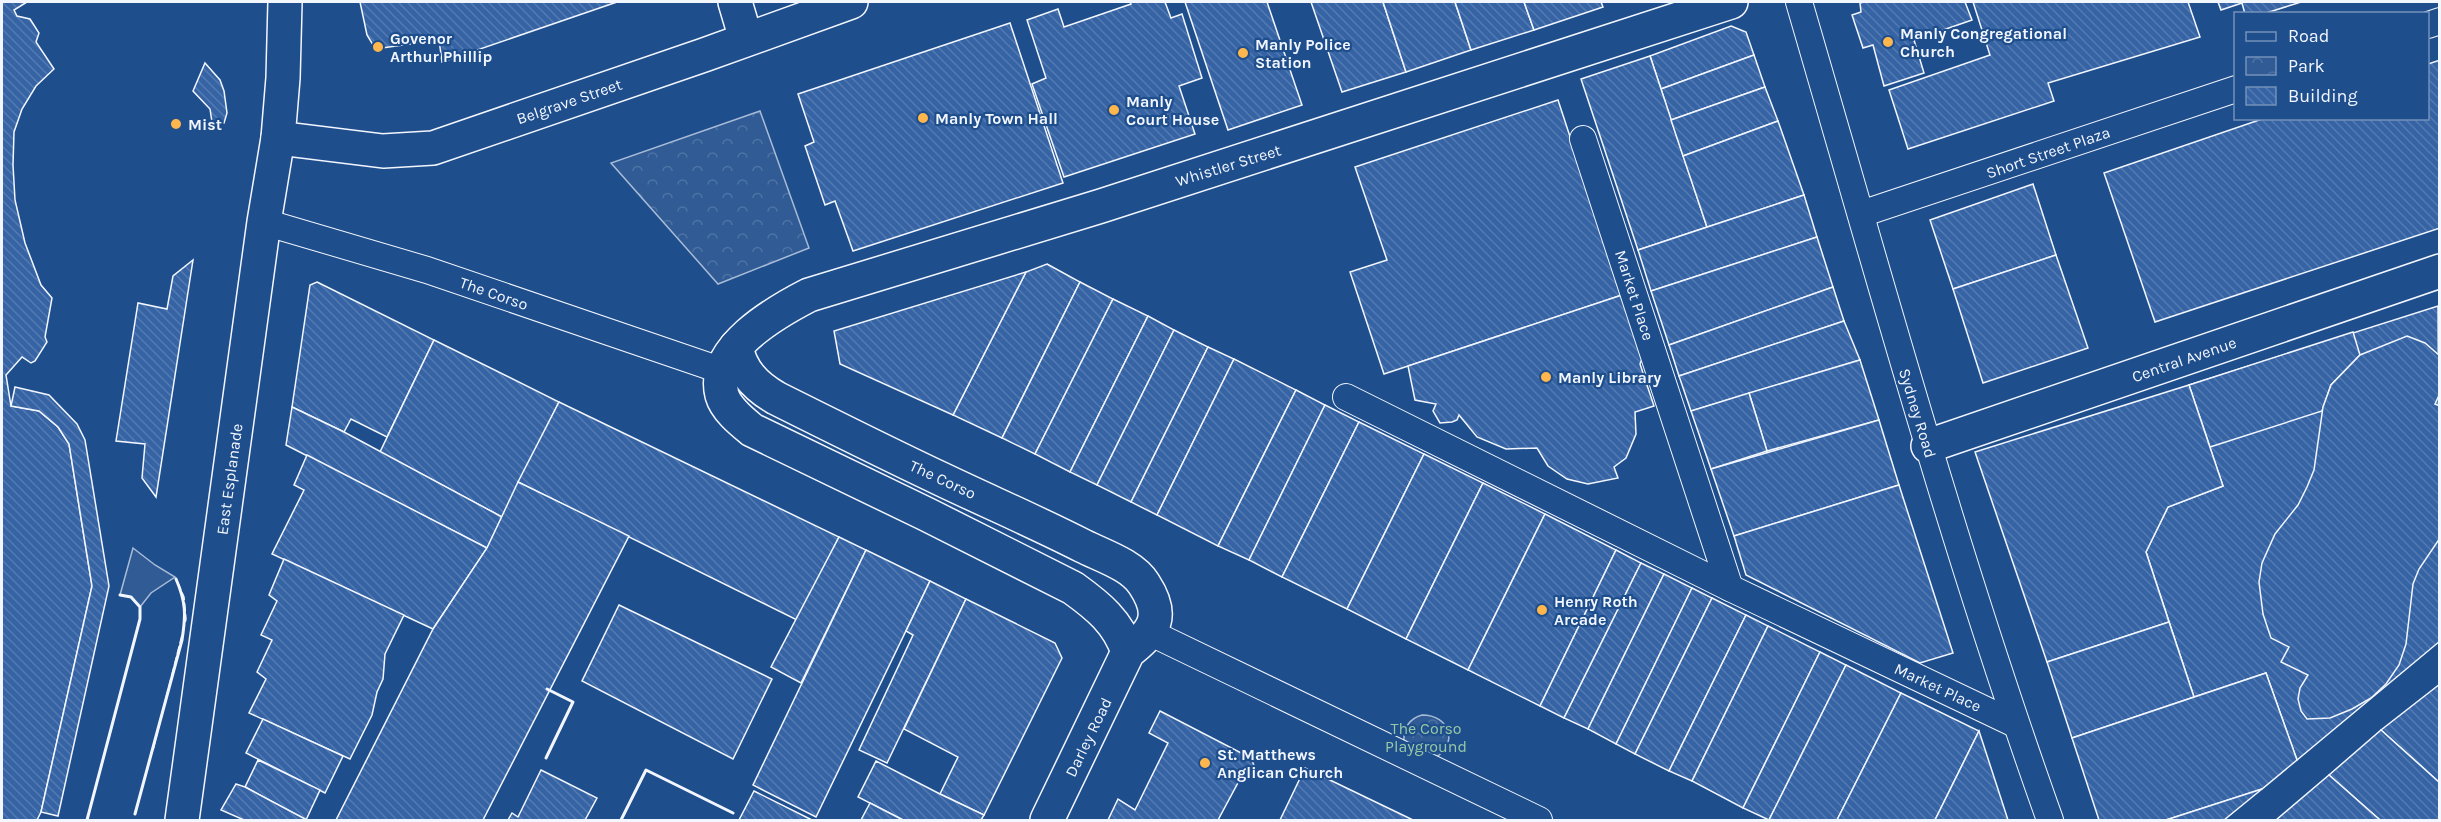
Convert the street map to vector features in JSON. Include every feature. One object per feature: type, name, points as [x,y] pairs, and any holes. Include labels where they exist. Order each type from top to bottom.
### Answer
[{"type":"street","name":"East Esplanade","points":[[182,820],[264,222],[278,138],[283,78],[285,2]]},
{"type":"street","points":[[735,2],[746,39]]},
{"type":"street","name":"Belgrave Street","points":[[278,138],[383,151],[433,148],[851,2]]},
{"type":"street","name":"Whistler Street","points":[[729,359],[752,329],[809,295],[1326,135],[1731,2]]},
{"type":"street","name":"Sydney Road","points":[[1799,2],[1861,214],[1896,344],[2015,724],[2050,820]]},
{"type":"street","name":"Short Street Plaza","points":[[1861,214],[2234,89]]},
{"type":"street","name":"Market Place","points":[[1583,140],[1730,588]]},
{"type":"street","name":"The Corso","points":[[264,222],[739,362],[760,389],[1127,568],[1143,582],[1155,605],[1155,626],[1139,643]]},
{"type":"street","name":"Central Avenue","points":[[1928,446],[2439,272]]},
{"type":"street","points":[[729,359],[720,383],[722,397],[735,415],[752,430],[1073,588],[1095,603],[1122,635],[1539,820]]},
{"type":"street","name":"Market Place","points":[[1346,397],[1730,588],[2015,724]]},
{"type":"street","name":"Darley Road","points":[[1047,820],[1139,643]]},
{"type":"green space","points":[[760,111],[809,248],[718,284],[611,163]]},
{"type":"green space","points":[[133,548],[175,577],[151,593],[140,607],[131,597],[120,595]]},
{"type":"green space","name":"The Corso Playground","points":[[1422,715],[1432,716],[1439,720],[1448,731],[1447,745],[1435,758],[1404,743],[1407,725]]},
{"type":"building","points":[[2,2],[27,2],[14,10],[17,16],[30,19],[39,33],[36,42],[54,69],[36,86],[22,109],[14,132],[13,165],[15,200],[25,243],[41,285],[52,298],[45,337],[47,342],[35,361],[31,363],[22,357],[6,375],[11,406],[39,411],[58,427],[69,444],[92,586],[41,812],[37,820],[2,820]]},
{"type":"building","points":[[360,2],[617,2],[442,62],[439,40],[382,48],[373,45],[367,35]]},
{"type":"building","name":"Manly Court House","points":[[1130,2],[1165,2],[1171,18],[1182,14],[1202,78],[1179,86],[1195,134],[1064,177],[1032,84],[1046,78],[1027,20],[1058,9],[1064,27],[1131,4]]},
{"type":"building","name":"Manly Police Station","points":[[1185,2],[1267,2],[1302,105],[1228,130]]},
{"type":"building","points":[[1311,2],[1383,2],[1406,72],[1342,92]]},
{"type":"building","points":[[1383,2],[1455,2],[1471,50],[1406,72]]},
{"type":"building","points":[[1455,2],[1524,2],[1534,30],[1471,50]]},
{"type":"building","points":[[1524,2],[1601,2],[1603,7],[1534,30]]},
{"type":"building","name":"Manly Congregational Church","points":[[1965,2],[1972,20],[1914,40],[1924,73],[1884,86],[1873,45],[1863,48],[1852,15],[1861,12],[1860,3]]},
{"type":"building","points":[[1973,2],[2188,2],[2200,37],[2048,83],[2054,101],[1908,149],[1889,90],[1990,55]]},
{"type":"building","points":[[2218,2],[2301,2],[2269,12],[2244,12],[2242,3],[2221,10]]},
{"type":"building","name":"Manly Town Hall","points":[[1010,23],[1063,183],[853,251],[835,201],[825,205],[805,146],[814,142],[798,94]]},
{"type":"building","points":[[1731,26],[1746,32],[1754,55],[1661,89],[1650,56]]},
{"type":"building","points":[[1754,55],[1765,87],[1671,120],[1661,89]]},
{"type":"building","points":[[1650,56],[1707,227],[1638,250],[1581,79]]},
{"type":"building","points":[[2440,60],[2440,228],[2155,322],[2104,173],[2259,120],[2429,120],[2429,64]]},
{"type":"building","points":[[205,63],[220,80],[224,91],[227,113],[224,123],[212,122],[210,109],[193,91]]},
{"type":"building","points":[[1765,87],[1778,121],[1683,156],[1671,120]]},
{"type":"building","points":[[1558,100],[1622,295],[1384,374],[1350,272],[1387,260],[1355,167]]},
{"type":"building","points":[[1778,121],[1804,195],[1707,227],[1683,156]]},
{"type":"building","points":[[2033,184],[2056,255],[1953,289],[1930,220]]},
{"type":"building","points":[[1804,195],[1817,237],[1651,291],[1638,250]]},
{"type":"building","points":[[1817,237],[1833,287],[1669,345],[1651,291]]},
{"type":"building","points":[[2056,255],[2088,348],[1983,383],[1953,289]]},
{"type":"building","points":[[193,260],[156,497],[142,478],[145,444],[116,441],[138,303],[167,309],[173,276]]},
{"type":"building","points":[[1047,264],[1080,282],[1002,438],[953,415],[1026,272]]},
{"type":"building","points":[[1026,272],[953,415],[840,364],[834,331]]},
{"type":"building","points":[[317,282],[434,340],[387,437],[351,419],[344,432],[292,407],[310,285]]},
{"type":"building","points":[[1080,282],[1113,299],[1035,454],[1002,438]]},
{"type":"building","points":[[1833,287],[1844,321],[1679,376],[1669,345]]},
{"type":"building","points":[[1622,295],[1642,359],[1640,364],[1654,406],[1635,412],[1636,434],[1626,458],[1614,467],[1618,478],[1588,484],[1567,479],[1548,466],[1537,448],[1506,449],[1477,437],[1459,415],[1457,420],[1440,423],[1433,411],[1436,404],[1415,400],[1408,366]]},
{"type":"building","points":[[1113,299],[1148,316],[1070,472],[1035,454]]},
{"type":"building","points":[[2438,306],[2440,641],[2297,760],[2266,673],[2194,697],[2146,552],[2168,507],[2223,486],[2189,385]]},
{"type":"building","points":[[1148,316],[1174,330],[1097,485],[1070,472]]},
{"type":"building","points":[[1844,321],[1860,360],[1691,411],[1679,376]]},
{"type":"building","points":[[1174,330],[1208,347],[1131,502],[1097,485]]},
{"type":"building","points":[[2353,332],[2360,355],[2331,385],[2322,411],[2210,447],[2189,385]]},
{"type":"building","points":[[2407,336],[2425,343],[2440,356],[2440,393],[2435,404],[2440,406],[2440,538],[2419,569],[2413,584],[2406,644],[2399,665],[2386,684],[2371,698],[2352,709],[2330,718],[2307,719],[2301,711],[2298,699],[2300,688],[2308,675],[2281,662],[2289,647],[2271,638],[2263,614],[2259,582],[2262,563],[2275,534],[2298,505],[2314,470],[2323,407],[2331,385],[2360,355]]},
{"type":"building","points":[[434,340],[559,402],[502,517],[380,452]]},
{"type":"building","points":[[1208,347],[1234,359],[1157,515],[1131,502]]},
{"type":"building","points":[[1234,359],[1296,390],[1218,546],[1157,515]]},
{"type":"building","points":[[1860,360],[1879,420],[1767,451],[1749,393]]},
{"type":"building","points":[[2189,385],[2223,486],[2168,507],[2146,552],[2169,622],[2047,662],[1975,452]]},
{"type":"building","points":[[15,387],[49,395],[77,424],[85,440],[109,586],[58,816],[41,812],[92,586],[69,444],[58,427],[39,411],[11,406]]},
{"type":"building","points":[[1296,390],[1325,405],[1249,560],[1218,546]]},
{"type":"building","points":[[1749,393],[1767,451],[1711,469],[1691,411]]},
{"type":"building","points":[[559,402],[839,537],[797,620],[518,482]]},
{"type":"building","points":[[1325,405],[1359,422],[1282,577],[1249,560]]},
{"type":"building","points":[[292,407],[344,432],[502,517],[487,548],[286,445]]},
{"type":"building","points":[[1879,420],[1899,485],[1734,536],[1711,469]]},
{"type":"building","points":[[1359,422],[1424,454],[1347,609],[1282,577]]},
{"type":"building","points":[[1424,454],[1483,483],[1406,639],[1347,609]]},
{"type":"building","points":[[307,455],[487,548],[433,629],[272,554],[304,490],[294,485]]},
{"type":"building","points":[[518,482],[629,536],[483,820],[336,820],[433,629],[487,548]]},
{"type":"building","points":[[1483,483],[1545,514],[1468,670],[1406,639]]},
{"type":"building","points":[[1899,485],[1953,653],[1920,663],[1746,575],[1734,536]]},
{"type":"building","name":"Henry Roth Arcade","points":[[1545,514],[1616,550],[1540,706],[1468,670]]},
{"type":"building","points":[[839,537],[866,550],[801,683],[771,667]]},
{"type":"building","points":[[866,550],[930,581],[816,817],[753,785]]},
{"type":"building","points":[[1616,550],[1641,563],[1564,718],[1540,706]]},
{"type":"building","points":[[284,559],[404,615],[385,654],[383,679],[377,692],[372,715],[350,759],[249,713],[266,679],[257,672],[272,640],[261,635],[277,601],[269,595]]},
{"type":"building","points":[[1641,563],[1664,574],[1588,729],[1564,718]]},
{"type":"building","points":[[1664,574],[1692,588],[1616,744],[1588,729]]},
{"type":"building","points":[[930,581],[966,599],[887,763],[859,750],[913,635],[906,631]]},
{"type":"building","points":[[1692,588],[1712,598],[1635,754],[1616,744]]},
{"type":"building","points":[[1712,598],[1746,615],[1669,771],[1635,754]]},
{"type":"building","points":[[966,599],[1055,643],[1062,658],[984,815],[940,794],[958,757],[904,729]]},
{"type":"building","points":[[619,605],[772,679],[733,759],[582,681]]},
{"type":"building","points":[[1746,615],[1768,626],[1692,781],[1669,771]]},
{"type":"building","points":[[2169,622],[2194,697],[2072,738],[2047,662]]},
{"type":"building","points":[[1768,626],[1820,652],[1743,808],[1692,781]]},
{"type":"building","points":[[1820,652],[1846,665],[1769,820],[1743,808]]},
{"type":"building","points":[[1846,665],[1901,693],[1837,820],[1769,820]]},
{"type":"building","points":[[2266,673],[2297,760],[2262,789],[2166,820],[2099,820],[2072,738]]},
{"type":"building","points":[[2440,684],[2440,783],[2381,730]]},
{"type":"building","points":[[1901,693],[1979,731],[1935,820],[1837,820]]},
{"type":"building","name":"St. Matthews Anglican Church","points":[[1160,711],[1251,758],[1255,768],[1249,778],[1239,781],[1218,820],[1108,820],[1118,799],[1135,810],[1168,743],[1149,733]]},
{"type":"building","points":[[263,719],[343,756],[325,793],[246,753]]},
{"type":"building","points":[[2381,730],[2440,783],[2440,820],[2380,820],[2329,775]]},
{"type":"building","points":[[1979,731],[2008,820],[1935,820]]},
{"type":"building","points":[[258,760],[320,790],[306,820],[245,787]]},
{"type":"building","points":[[876,761],[984,815],[981,820],[903,820],[858,797]]},
{"type":"building","points":[[1305,768],[1413,820],[1280,820]]},
{"type":"building","points":[[541,770],[597,798],[585,820],[508,820],[512,813],[518,817]]},
{"type":"building","points":[[2329,775],[2380,820],[2276,820]]},
{"type":"building","points":[[236,784],[307,820],[244,820],[221,810]]},
{"type":"building","points":[[2262,789],[2224,820],[2166,820]]},
{"type":"building","points":[[754,791],[812,820],[739,820]]},
{"type":"building","points":[[870,803],[903,820],[861,820]]},
{"type":"fence","points":[[153,750],[186,619],[184,597],[176,579]]},
{"type":"wall","points":[[135,814],[182,640],[184,609],[176,579]]},
{"type":"wall","points":[[87,820],[140,619],[140,607],[131,597],[120,595]]},
{"type":"wall","points":[[546,758],[573,702],[547,689]]},
{"type":"wall","points":[[621,820],[646,770],[733,813]]},
{"type":"place","name":"Manly Congregational Church","points":[[1888,42]]},
{"type":"place","name":"Govenor Arthur Phillip","points":[[378,47]]},
{"type":"place","name":"Manly Police Station","points":[[1243,53]]},
{"type":"place","name":"Manly Court House","points":[[1114,110]]},
{"type":"place","name":"Manly Town Hall","points":[[923,118]]},
{"type":"place","name":"Mist","points":[[176,124]]},
{"type":"place","name":"Manly Library","points":[[1546,377]]},
{"type":"place","name":"Henry Roth Arcade","points":[[1542,610]]},
{"type":"place","name":"St. Matthews Anglican Church","points":[[1205,763]]}]
